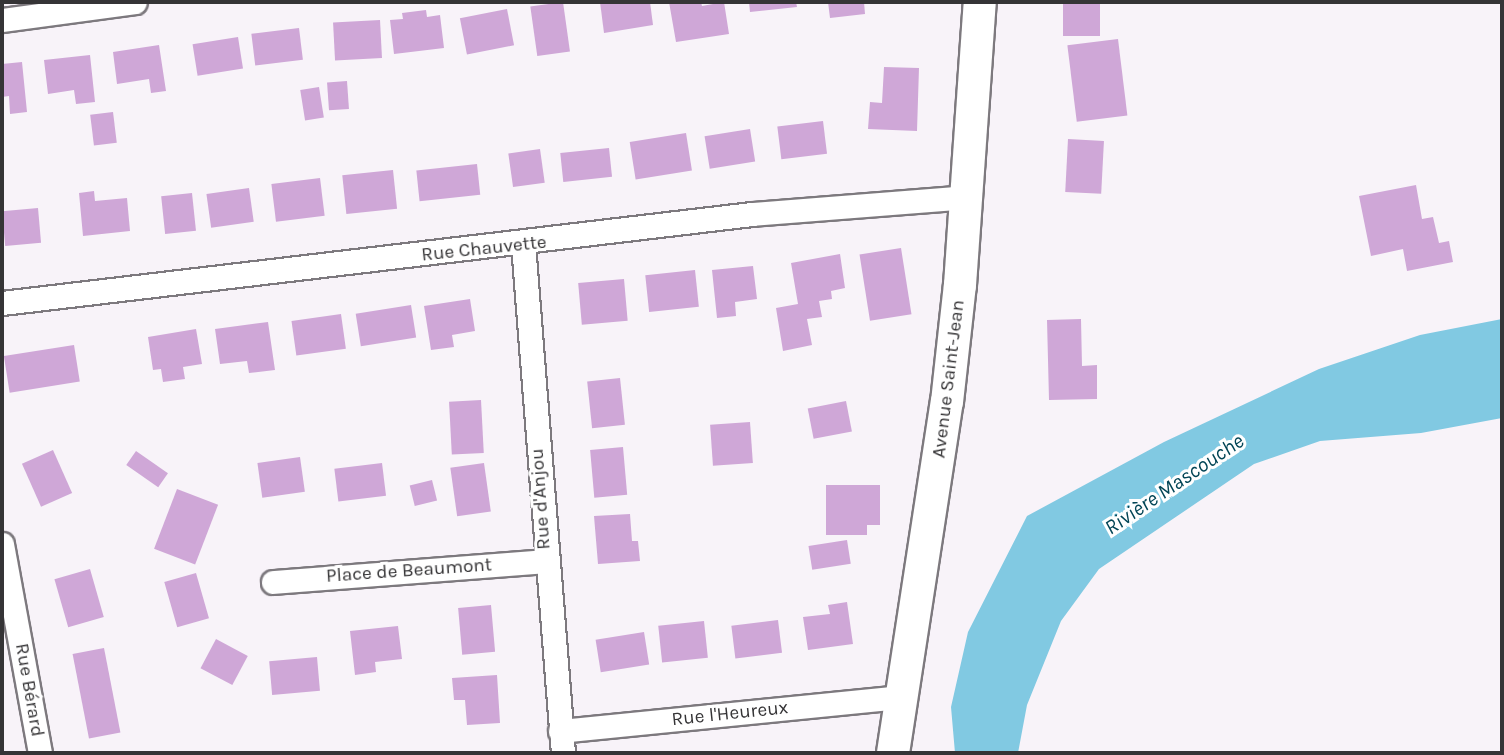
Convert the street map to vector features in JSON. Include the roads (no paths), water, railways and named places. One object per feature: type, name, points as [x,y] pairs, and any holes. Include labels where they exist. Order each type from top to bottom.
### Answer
[{"type":"street","points":[[2,20],[135,2]]},
{"type":"street","name":"Avenue Saint-Jean","points":[[893,753],[947,402],[980,2]]},
{"type":"street","name":"Rue Chauvette","points":[[2,303],[523,244],[752,214],[966,197]]},
{"type":"street","name":"Rue d'Anjou","points":[[523,244],[545,561],[561,742]]},
{"type":"street","name":"Rue Bérard","points":[[2,544],[40,753]]},
{"type":"street","name":"Place de Beaumont","points":[[273,582],[545,561]]},
{"type":"street","name":"Rue l'Heureux","points":[[561,742],[900,697]]},
{"type":"water","name":"Rivière Mascouche","points":[[1502,319],[1502,418],[1421,433],[1320,441],[1254,464],[1099,569],[1061,621],[1027,705],[1018,753],[955,753],[951,707],[968,632],[1027,516],[1164,442],[1319,369],[1420,335]]}]
